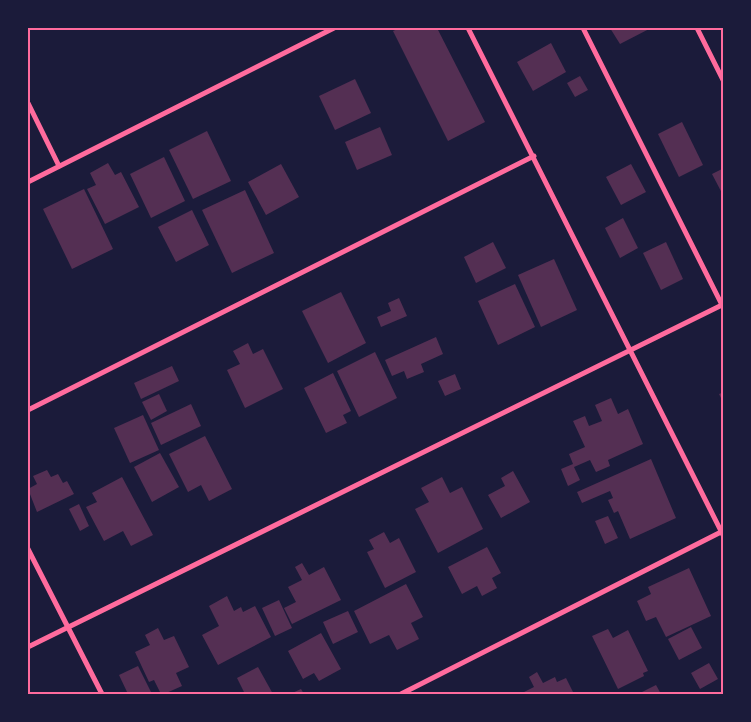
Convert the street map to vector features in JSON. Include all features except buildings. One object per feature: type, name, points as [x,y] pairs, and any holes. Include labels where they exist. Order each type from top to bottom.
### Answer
[{"type":"street","points":[[28,182],[334,28]]},
{"type":"street","points":[[401,694],[722,534],[534,156],[468,28]]},
{"type":"street","points":[[28,647],[723,306],[583,28]]},
{"type":"street","points":[[697,28],[724,82]]},
{"type":"street","points":[[28,103],[59,166]]},
{"type":"street","points":[[28,410],[534,156]]},
{"type":"street","points":[[28,549],[102,694]]}]
